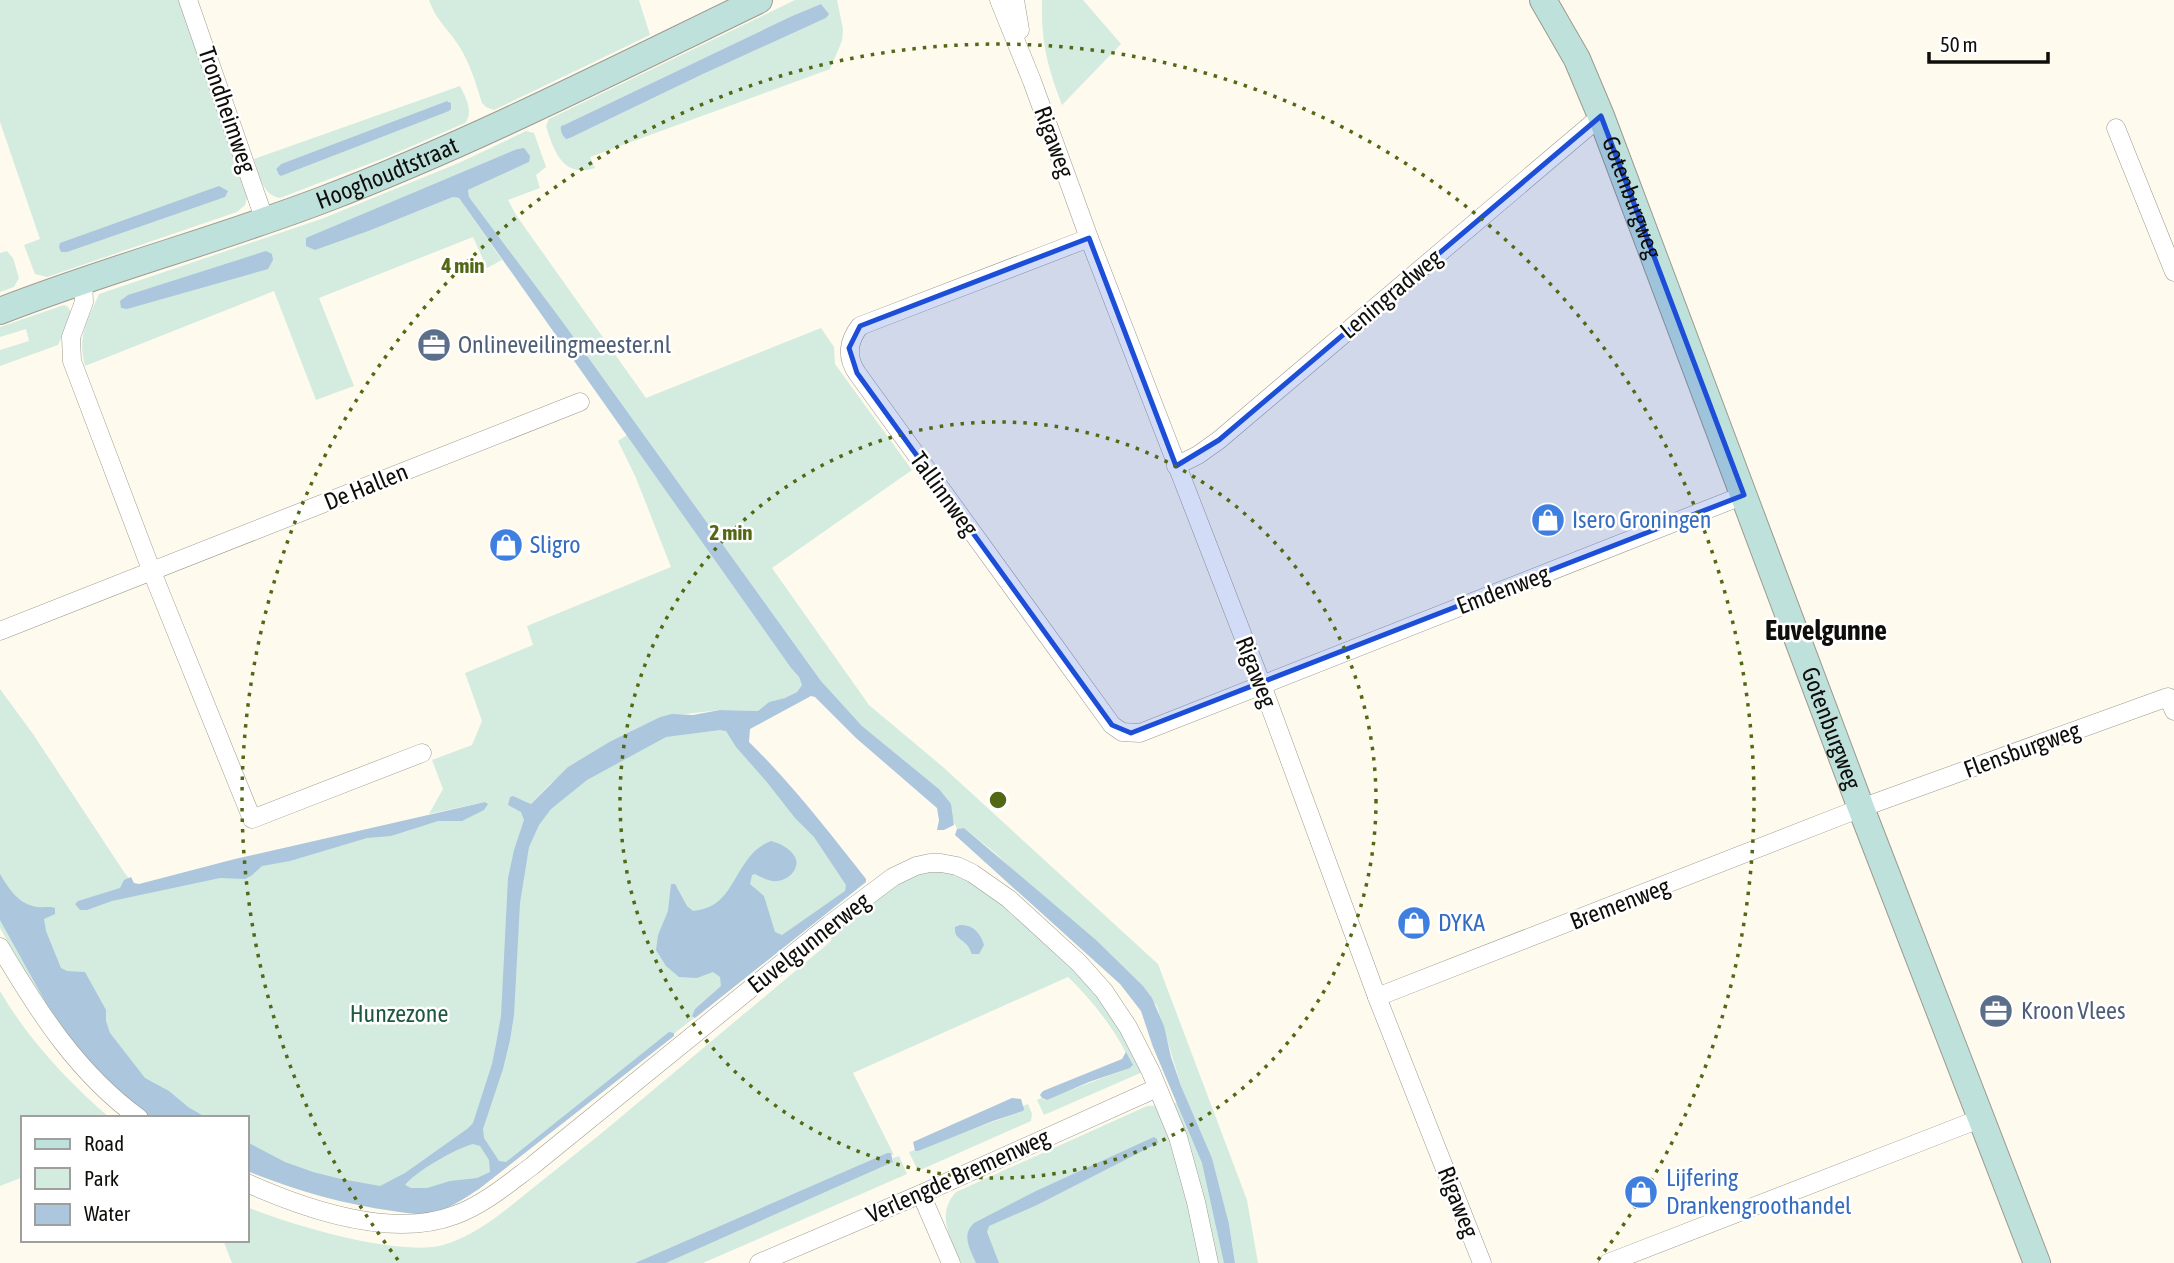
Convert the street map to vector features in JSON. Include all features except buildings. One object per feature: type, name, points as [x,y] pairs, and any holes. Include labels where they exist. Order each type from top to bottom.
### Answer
[{"type":"street","name":"Trondheimweg","points":[[188,0],[265,221]]},
{"type":"street","name":"Hooghoudtstraat","points":[[0,311],[83,280],[326,199],[455,146],[759,0]]},
{"type":"street","name":"Rigaweg","points":[[999,0],[1262,685],[1377,998],[1482,1263]]},
{"type":"street","name":"Rigaweg","points":[[1015,0],[1032,81]]},
{"type":"street","name":"Gotenburgweg","points":[[1543,0],[1577,59],[1601,116],[1861,808],[2037,1263]]},
{"type":"street","name":"Leningradweg","points":[[1176,466],[1198,456],[1219,440],[1601,116]]},
{"type":"street","points":[[2116,128],[2174,272]]},
{"type":"street","name":"Tallinnweg","points":[[1089,238],[860,326],[851,340],[850,361],[1112,725],[1122,732],[1140,733],[1262,685]]},
{"type":"street","points":[[83,280],[84,302],[71,337],[72,361],[152,572],[252,819],[422,753]]},
{"type":"street","name":"De Hallen","points":[[0,631],[580,402]]},
{"type":"street","name":"Emdenweg","points":[[1262,685],[1744,495]]},
{"type":"street","name":"Flensburgweg","points":[[1861,808],[2172,701]]},
{"type":"street","name":"Bremenweg","points":[[1377,998],[1861,808]]},
{"type":"street","name":"Euvelgunnerweg","points":[[248,1183],[296,1203],[364,1220],[411,1224],[439,1221],[459,1214],[484,1201],[532,1167],[829,925],[882,885],[905,871],[930,863],[957,866],[972,873],[1009,899],[1079,963],[1104,991],[1128,1027],[1178,1137],[1209,1263]]},
{"type":"street","points":[[0,947],[31,999],[68,1051],[102,1087],[137,1116]]},
{"type":"street","name":"Verlengde Bremenweg","points":[[759,1263],[1157,1088]]},
{"type":"street","points":[[1608,1263],[1982,1118]]},
{"type":"street","points":[[921,1194],[951,1263]]},
{"type":"highlighted area","points":[[1601,116],[1744,495],[1131,733],[1112,725],[857,373],[849,348],[860,326],[1089,238],[1176,466],[1219,440]]},
{"type":"green space","points":[[0,0],[180,0],[247,198],[245,205],[237,212],[47,277],[35,274],[24,245],[40,239],[0,122]]},
{"type":"green space","points":[[429,0],[639,0],[650,35],[494,110],[482,103],[463,53],[438,19]]},
{"type":"green space","points":[[795,0],[837,0],[843,29],[842,41],[830,69],[590,157],[595,168],[575,169],[562,160],[546,126],[549,119]],"holes":[[[821,4],[828,13],[826,18],[570,138],[564,125],[792,16]]]},
{"type":"green space","points":[[1042,0],[1083,0],[1121,44],[1062,105],[1046,54]]},
{"type":"green space","points":[[460,86],[468,105],[469,114],[465,123],[387,157],[280,198],[265,188],[254,159]],"holes":[[[449,101],[451,109],[448,111],[281,176],[276,169],[281,164]]]},
{"type":"green space","points":[[526,131],[534,133],[546,167],[536,175],[540,188],[508,200],[646,398],[821,328],[834,347],[835,364],[912,470],[772,568],[869,705],[943,767],[1158,964],[1247,1200],[1258,1263],[1235,1263],[1229,1224],[1212,1158],[1181,1086],[1157,1006],[994,852],[964,828],[957,829],[939,789],[862,726],[821,681],[562,321],[469,197],[468,190],[529,162],[520,148],[306,239],[371,230],[453,197],[459,198],[502,260],[487,268],[473,237],[319,298],[354,386],[316,400],[274,291],[85,366],[83,337],[99,294],[324,218],[461,162]]},
{"type":"green space","points":[[7,251],[13,258],[19,278],[14,287],[0,292],[0,253]]},
{"type":"green space","points":[[64,305],[72,314],[58,345],[0,366],[0,350],[29,341],[26,329],[0,337],[0,327]]},
{"type":"green space","name":"Hunzezone","points":[[627,435],[799,677],[802,685],[797,692],[769,702],[758,711],[720,710],[660,717],[595,751],[550,784],[531,804],[520,799],[530,809],[637,742],[720,718],[861,882],[694,1018],[480,1185],[436,1209],[248,1165],[248,1116],[160,1116],[53,1020],[0,928],[0,689],[138,890],[487,803],[429,814],[443,789],[432,760],[472,745],[482,721],[465,673],[533,645],[527,626],[671,567],[636,478],[618,441]]},
{"type":"green space","points":[[918,870],[955,870],[1006,903],[1100,994],[1145,1071],[1044,1115],[1037,1100],[1044,1100],[1132,1067],[1105,1019],[1068,977],[853,1073],[894,1155],[887,1153],[635,1263],[232,1263],[224,1242],[248,1242],[248,1207],[316,1230],[400,1247],[443,1245],[477,1230],[603,1132],[831,941],[832,929]]},
{"type":"green space","points":[[0,991],[49,1059],[108,1116],[21,1116],[21,1178],[0,1186]]},
{"type":"green space","points":[[1177,1102],[1179,1107],[1186,1103],[1232,1263],[961,1263],[949,1236],[946,1218],[950,1201],[956,1192],[1147,1106],[1166,1106]]},
{"type":"green space","points":[[1028,1104],[1032,1114],[1031,1121],[918,1171],[909,1152],[1023,1111],[1023,1106]]},
{"type":"green space","points":[[899,1156],[907,1174],[703,1263],[666,1263],[893,1162],[893,1158]]},
{"type":"water","points":[[821,4],[829,14],[826,18],[570,138],[566,139],[562,134],[561,126]]},
{"type":"water","points":[[447,101],[451,103],[449,111],[281,176],[276,169],[281,164]]},
{"type":"water","points":[[524,148],[530,156],[529,162],[468,190],[469,197],[562,321],[821,681],[862,726],[939,789],[951,804],[954,825],[937,830],[937,808],[856,738],[815,697],[811,696],[750,729],[749,742],[810,809],[866,882],[695,1018],[692,1016],[695,1009],[721,986],[720,977],[713,972],[697,978],[679,977],[666,966],[656,950],[658,935],[668,911],[671,884],[675,884],[687,906],[693,911],[705,909],[722,897],[756,850],[771,841],[781,845],[795,857],[796,865],[792,873],[785,879],[774,881],[755,874],[752,875],[750,884],[764,896],[775,932],[782,935],[845,891],[846,885],[814,837],[736,747],[726,731],[666,737],[587,780],[551,809],[539,825],[529,847],[520,903],[514,1015],[503,1069],[483,1129],[484,1138],[499,1161],[506,1162],[669,1032],[674,1033],[674,1036],[479,1189],[453,1205],[425,1214],[337,1200],[248,1171],[248,1143],[285,1162],[313,1172],[380,1186],[405,1173],[467,1129],[473,1123],[492,1064],[501,1016],[508,878],[524,820],[521,812],[508,805],[510,797],[531,804],[568,767],[611,741],[660,717],[720,710],[758,711],[769,702],[797,692],[802,685],[799,677],[459,198],[453,197],[315,250],[306,246],[306,238]],"holes":[[[466,1146],[480,1146],[489,1160],[490,1172],[477,1178],[450,1181],[427,1188],[411,1188],[405,1185],[426,1167]]]},
{"type":"water","points":[[219,186],[228,191],[225,197],[67,252],[61,252],[59,247],[60,243]]},
{"type":"water","points":[[266,251],[272,254],[273,260],[268,269],[127,309],[121,308],[120,301],[128,295]]},
{"type":"water","points":[[485,802],[488,804],[484,810],[462,821],[438,821],[391,836],[367,838],[290,861],[262,866],[245,879],[220,878],[112,901],[87,910],[80,910],[75,904],[120,888],[124,880],[131,877],[134,883],[139,884],[235,859]]},
{"type":"water","points":[[964,828],[1096,940],[1152,998],[1164,1026],[1181,1086],[1212,1158],[1229,1224],[1235,1263],[1224,1263],[1202,1163],[1153,1047],[1141,1011],[1120,984],[955,835],[957,829]]},
{"type":"water","points":[[0,874],[20,900],[31,906],[55,908],[55,914],[44,919],[61,968],[85,972],[106,1010],[110,1033],[145,1078],[169,1091],[204,1116],[148,1116],[128,1101],[76,1050],[51,1012],[0,920]]},
{"type":"water","points":[[960,925],[972,928],[981,937],[984,945],[979,954],[972,954],[957,936],[955,927]]},
{"type":"water","points":[[1126,1052],[1133,1065],[1130,1068],[1047,1100],[1040,1095],[1043,1091],[1122,1059]]},
{"type":"water","points":[[1012,1098],[1021,1099],[1023,1111],[915,1151],[913,1142]]},
{"type":"water","points":[[1154,1137],[1158,1143],[1037,1205],[989,1226],[987,1232],[999,1263],[976,1263],[967,1237],[974,1223],[1036,1191]]},
{"type":"water","points":[[891,1153],[893,1162],[666,1263],[635,1263]]},
{"type":"place","name":"Onlineveilingmeester.nl","points":[[434,345]]},
{"type":"place","name":"Isero Groningen","points":[[1548,520]]},
{"type":"place","name":"Sligro","points":[[506,545]]},
{"type":"place","name":"DYKA","points":[[1414,923]]},
{"type":"place","name":"Kroon Vlees","points":[[1996,1011]]},
{"type":"place","name":"Lijfering Drankengroothandel","points":[[1641,1192]]},
{"type":"district","name":"Euvelgunne","points":[[1826,630]]}]
